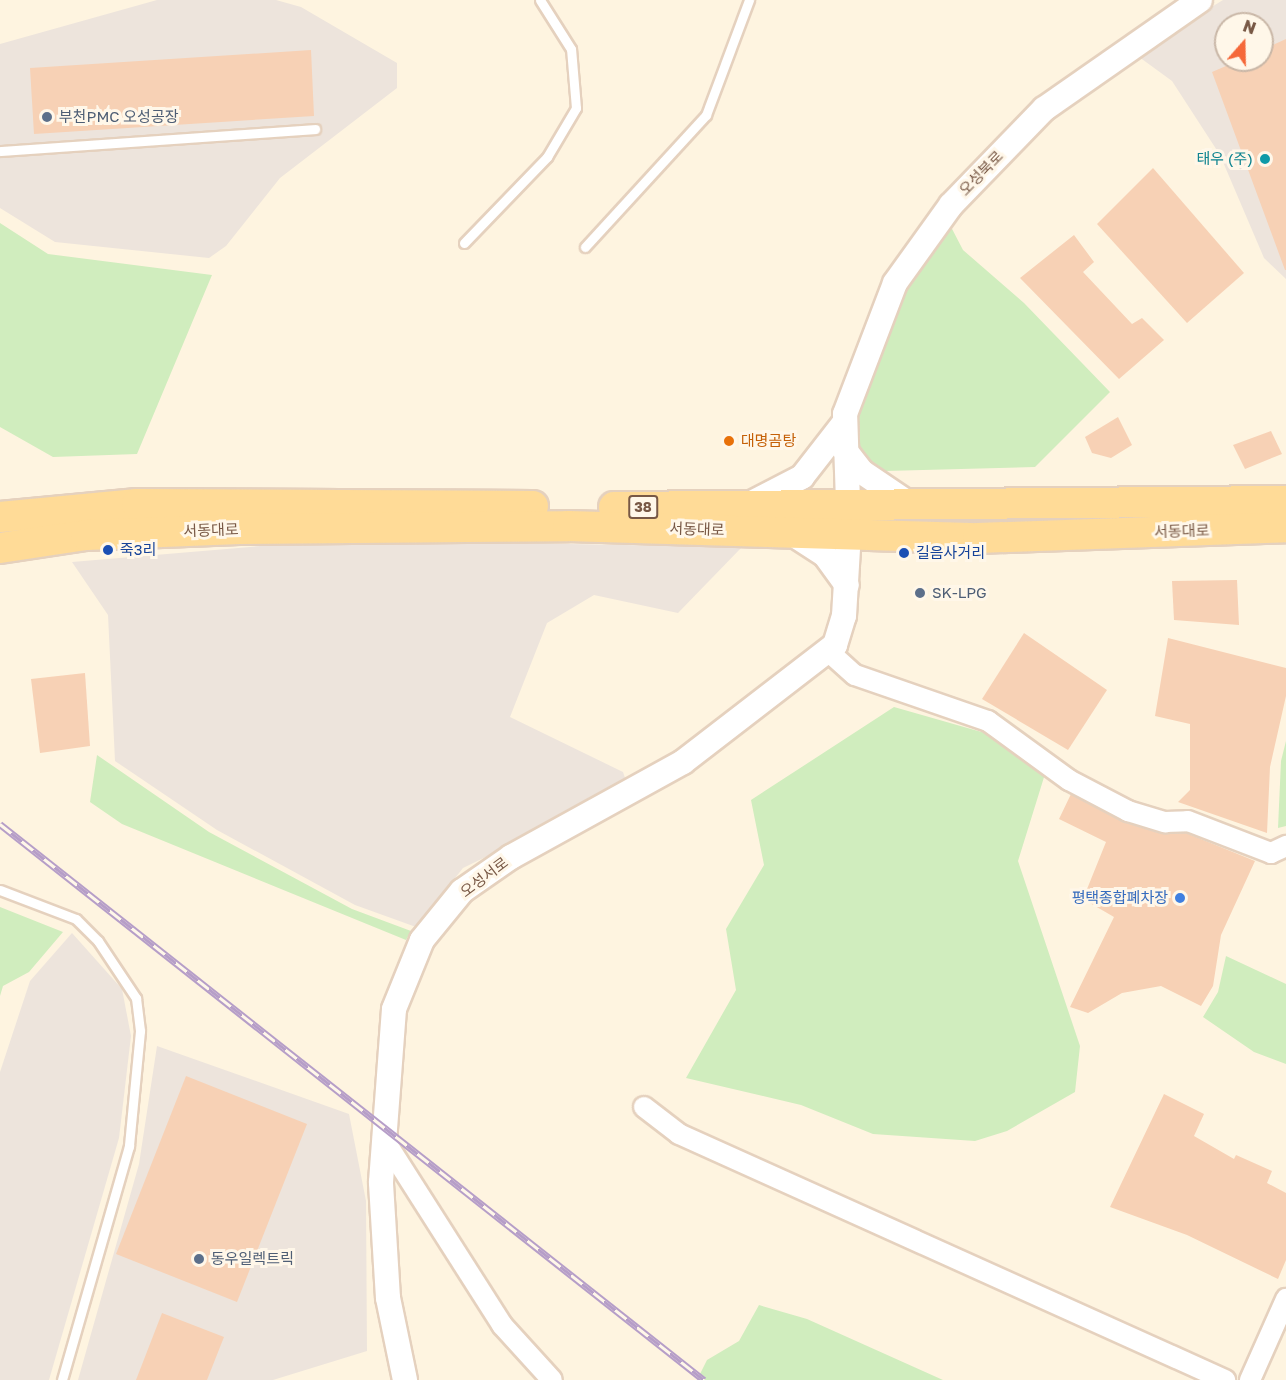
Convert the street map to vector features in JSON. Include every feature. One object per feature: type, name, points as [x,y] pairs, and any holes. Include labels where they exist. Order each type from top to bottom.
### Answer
[{"type":"main road","name":"서동대로","points":[[0,517],[138,504],[747,506],[848,502],[913,506],[1286,501]]},
{"type":"main road","name":"서동대로","points":[[0,548],[86,535],[239,529],[568,526],[849,532],[978,538],[1286,527]]},
{"type":"street","name":"오성북로","points":[[844,418],[895,283],[951,205],[1044,109],[1200,0]]},
{"type":"street","name":"오성서로","points":[[405,1380],[388,1298],[383,1138],[394,1009],[422,940],[462,891],[511,857],[682,762],[828,651],[841,633],[847,585],[849,532],[844,418]]},
{"type":"street","points":[[747,506],[802,477],[844,418]]},
{"type":"street","points":[[844,449],[869,478],[913,506]]},
{"type":"street","points":[[789,531],[820,550],[847,585]]},
{"type":"street","points":[[828,651],[855,675],[988,721],[1069,780],[1128,811],[1165,822],[1188,821],[1271,853],[1286,846]]},
{"type":"street","points":[[644,1107],[679,1134],[1225,1380]]},
{"type":"street","points":[[383,1138],[502,1325],[552,1380]]},
{"type":"street","points":[[1250,1380],[1286,1299]]},
{"type":"lane","points":[[464,243],[547,157],[576,108],[571,49],[540,0]]},
{"type":"lane","points":[[585,247],[706,115],[749,0]]},
{"type":"lane","points":[[0,151],[315,129]]},
{"type":"lane","points":[[0,890],[76,919],[98,941],[136,998],[140,1031],[129,1146],[62,1380]]},
{"type":"shaded area","points":[[157,0],[276,0],[301,7],[397,63],[397,88],[280,178],[226,246],[209,258],[55,242],[0,208],[0,44]]},
{"type":"shaded area","name":"태우 (주)","points":[[1223,0],[1286,0],[1286,279],[1264,258],[1220,155],[1172,81],[1135,54]]},
{"type":"shaded area","points":[[332,540],[742,547],[678,613],[594,595],[547,623],[510,717],[623,772],[628,787],[463,868],[416,927],[355,905],[217,830],[115,761],[108,615],[72,562]]},
{"type":"shaded area","points":[[72,933],[122,989],[131,1036],[119,1138],[49,1380],[0,1380],[0,1072],[30,981]]},
{"type":"shaded area","points":[[157,1046],[349,1114],[366,1201],[367,1351],[273,1380],[78,1380],[139,1164]]},
{"type":"green space","points":[[0,223],[48,254],[212,275],[137,454],[53,457],[0,427]]},
{"type":"green space","points":[[950,225],[963,250],[1024,303],[1110,392],[1035,467],[885,471],[865,460],[854,445],[853,420],[900,301],[919,261]]},
{"type":"green space","points":[[894,707],[985,733],[1045,774],[1018,861],[1080,1046],[1075,1092],[1007,1131],[975,1141],[873,1134],[801,1105],[686,1078],[736,990],[726,929],[764,865],[751,800]]},
{"type":"green space","points":[[1286,741],[1286,826],[1278,828],[1281,761]]},
{"type":"green space","points":[[97,755],[209,832],[352,909],[411,931],[406,940],[122,824],[90,802]]},
{"type":"green space","points":[[0,907],[63,932],[29,972],[3,986],[0,996]]},
{"type":"green space","points":[[1226,956],[1286,984],[1286,1064],[1254,1052],[1203,1017],[1218,992]]},
{"type":"green space","points":[[759,1305],[807,1319],[943,1380],[697,1380],[707,1360],[739,1341]]},
{"type":"building","name":"태우 (주)","points":[[1286,39],[1286,270],[1212,72],[1274,72],[1274,44]]},
{"type":"building","points":[[311,50],[314,116],[34,134],[30,68]]},
{"type":"building","points":[[1153,168],[1244,273],[1187,323],[1097,224]]},
{"type":"building","points":[[1074,235],[1094,262],[1083,272],[1132,324],[1142,318],[1164,340],[1119,379],[1020,278]]},
{"type":"building","points":[[1118,417],[1132,445],[1111,458],[1092,453],[1085,437]]},
{"type":"building","points":[[1271,431],[1282,454],[1245,469],[1233,445]]},
{"type":"building","points":[[1237,580],[1239,625],[1174,620],[1172,581]]},
{"type":"building","points":[[1024,633],[1107,690],[1068,750],[982,699]]},
{"type":"building","points":[[1168,638],[1286,668],[1286,696],[1270,767],[1267,833],[1178,802],[1190,790],[1190,724],[1155,716]]},
{"type":"building","points":[[85,673],[90,746],[40,753],[31,679]]},
{"type":"building","name":"평택종합폐차장","points":[[1071,794],[1124,822],[1162,834],[1186,833],[1255,861],[1221,935],[1213,986],[1201,1006],[1161,986],[1122,993],[1088,1013],[1070,1007],[1114,917],[1083,899],[1106,842],[1059,819]]},
{"type":"building","points":[[186,1076],[307,1124],[237,1302],[116,1254]]},
{"type":"building","points":[[1164,1094],[1204,1114],[1194,1136],[1234,1159],[1236,1155],[1272,1171],[1267,1183],[1286,1193],[1286,1260],[1278,1279],[1187,1235],[1110,1207]]},
{"type":"building","points":[[162,1313],[224,1337],[207,1380],[136,1380]]},
{"type":"railway","points":[[0,824],[704,1380]]},
{"type":"place","name":"부천PMC 오성공장","points":[[47,117]]},
{"type":"place","name":"태우 (주)","points":[[1265,159]]},
{"type":"place","name":"대명곰탕","points":[[729,441]]},
{"type":"place","name":"죽3리","points":[[108,550]]},
{"type":"place","name":"길음사거리","points":[[904,553]]},
{"type":"place","name":"SK-LPG","points":[[920,593]]},
{"type":"place","name":"평택종합폐차장","points":[[1180,898]]},
{"type":"place","name":"동우일렉트릭","points":[[199,1259]]}]
